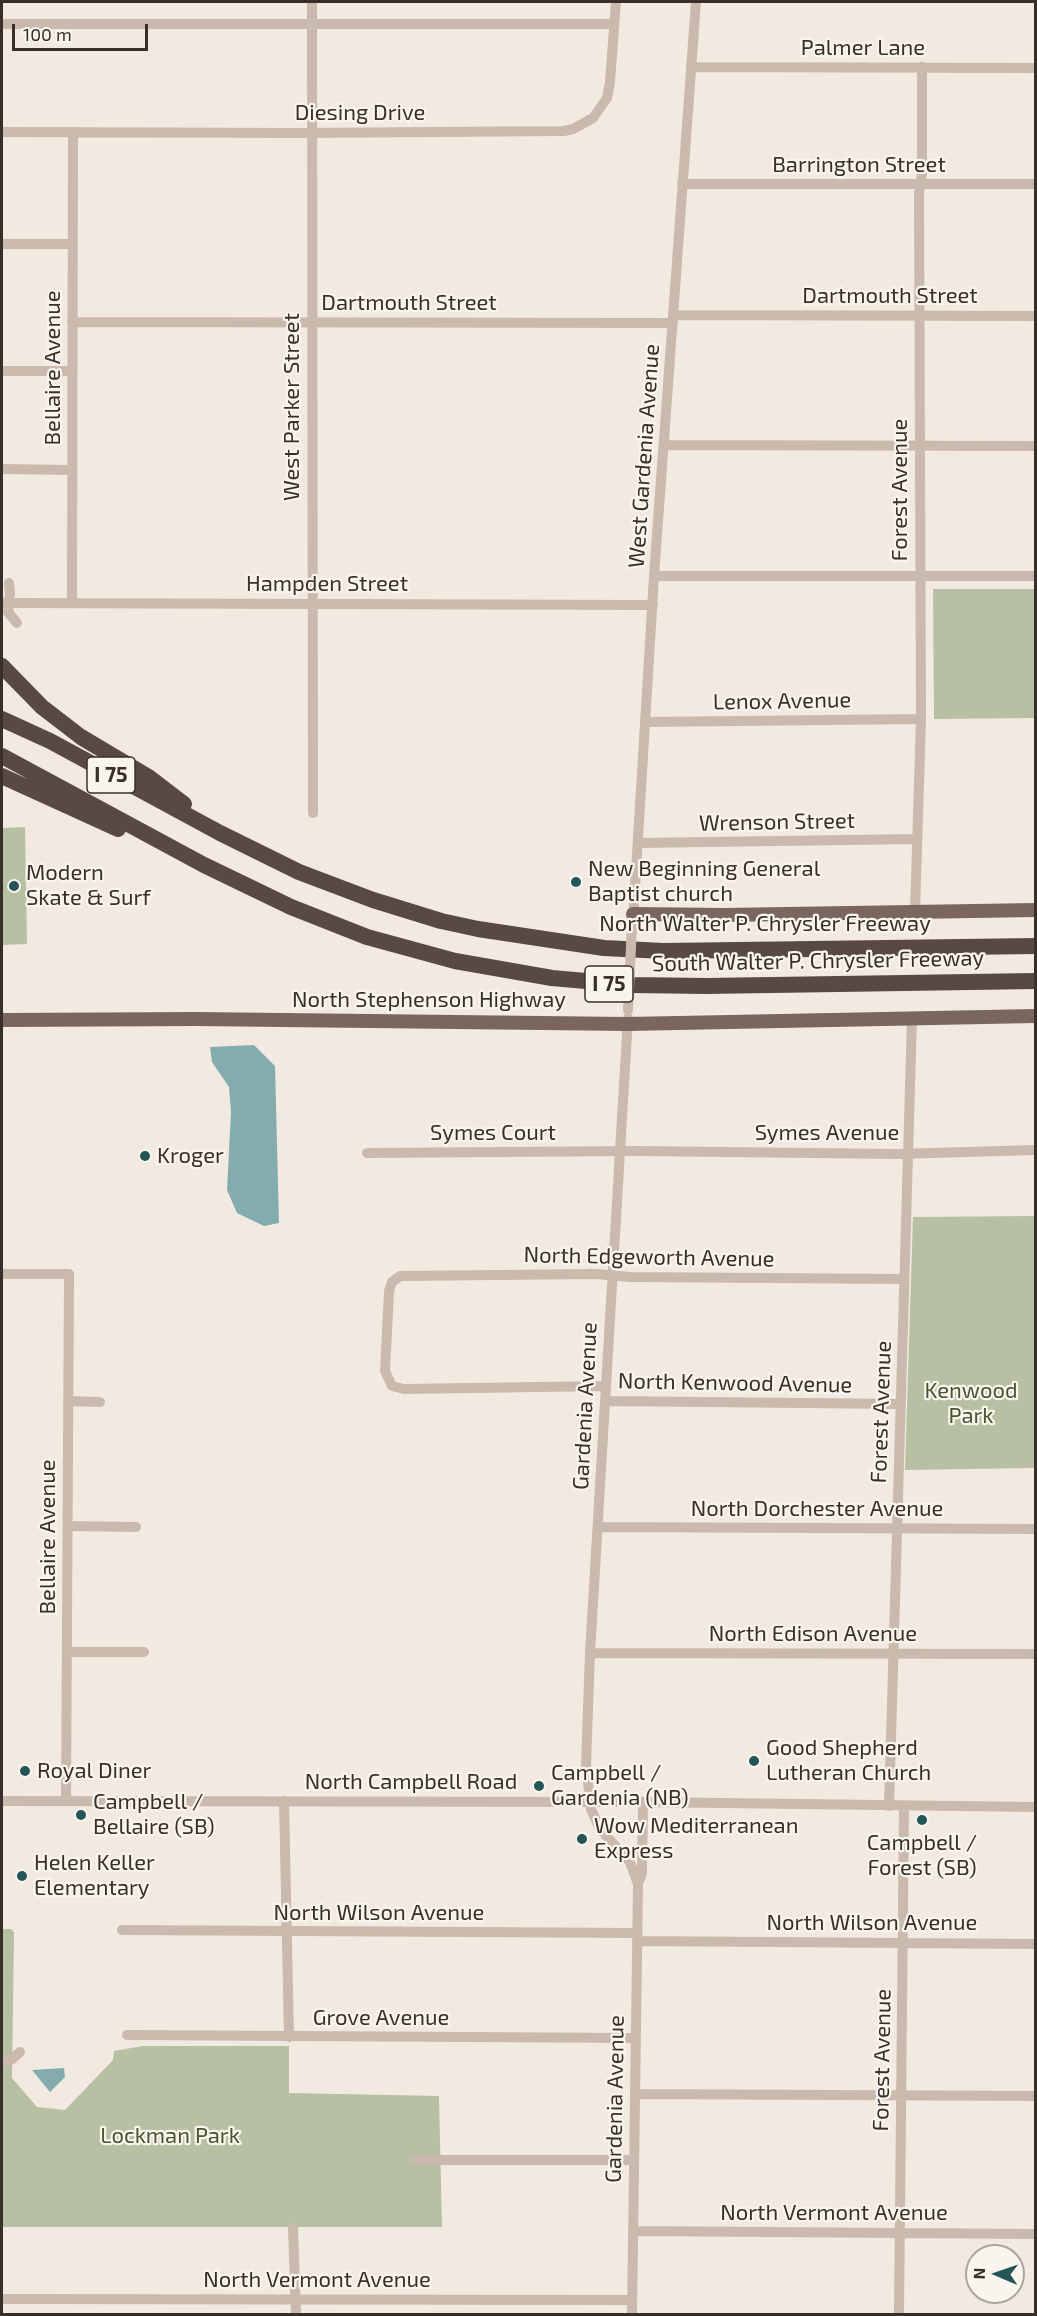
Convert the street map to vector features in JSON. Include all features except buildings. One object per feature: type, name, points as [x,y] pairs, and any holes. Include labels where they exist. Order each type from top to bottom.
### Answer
[{"type":"highway","points":[[2,666],[42,707],[84,739],[150,778],[220,833]]},
{"type":"highway","name":"North Walter P. Chrysler Freeway","points":[[2,719],[50,741],[220,833],[299,872],[373,900],[469,927],[604,948],[663,951],[1035,946]]},
{"type":"highway","name":"South Walter P. Chrysler Freeway","points":[[2,756],[204,865],[291,907],[387,943],[455,961],[552,978],[598,983],[694,986],[1035,981]]},
{"type":"highway","points":[[2,776],[34,789],[80,813],[204,865]]},
{"type":"main road","points":[[633,919],[1035,910]]},
{"type":"main road","name":"North Stephenson Highway","points":[[2,1020],[196,1019],[627,1024],[1035,1016]]},
{"type":"street","name":"West Parker Street","points":[[312,2],[313,813]]},
{"type":"street","name":"Diesing Drive","points":[[2,132],[564,131],[578,127],[593,118],[607,98],[616,2]]},
{"type":"street","name":"West Gardenia Avenue","points":[[633,919],[654,576],[696,2]]},
{"type":"street","points":[[2,24],[614,24]]},
{"type":"street","name":"Palmer Lane","points":[[691,67],[1035,68]]},
{"type":"street","name":"Forest Avenue","points":[[915,912],[921,719],[919,195],[922,67]]},
{"type":"street","name":"Bellaire Avenue","points":[[72,603],[73,132]]},
{"type":"street","name":"Barrington Street","points":[[682,184],[1035,184]]},
{"type":"street","points":[[2,244],[72,244]]},
{"type":"street","name":"Dartmouth Street","points":[[72,321],[312,322],[920,315],[1035,316]]},
{"type":"street","points":[[2,371],[72,371]]},
{"type":"street","points":[[664,445],[1035,446]]},
{"type":"street","points":[[2,469],[72,470]]},
{"type":"street","points":[[654,576],[1035,576]]},
{"type":"street","points":[[9,583],[5,603],[8,612],[17,622]]},
{"type":"street","name":"Hampden Street","points":[[5,603],[653,605]]},
{"type":"street","name":"Lenox Avenue","points":[[645,722],[921,719]]},
{"type":"street","name":"Wrenson Street","points":[[638,843],[917,839]]},
{"type":"street","name":"Gardenia Avenue","points":[[633,919],[586,1745],[589,1802],[600,1829],[630,1862],[638,1884]]},
{"type":"street","name":"Forest Avenue","points":[[889,1806],[912,1018]]},
{"type":"street","name":"Symes Avenue","points":[[619,1152],[908,1153],[1035,1150]]},
{"type":"street","name":"Symes Court","points":[[367,1153],[619,1152]]},
{"type":"street","name":"Bellaire Avenue","points":[[2,1274],[69,1274],[66,1801]]},
{"type":"street","name":"North Edgeworth Avenue","points":[[392,1386],[385,1371],[389,1291],[394,1279],[411,1276],[596,1274],[904,1279]]},
{"type":"street","name":"North Kenwood Avenue","points":[[392,1386],[404,1389],[605,1386]]},
{"type":"street","points":[[68,1401],[100,1401]]},
{"type":"street","name":"North Kenwood Avenue","points":[[605,1401],[901,1404]]},
{"type":"street","points":[[68,1526],[136,1527]]},
{"type":"street","name":"North Dorchester Avenue","points":[[598,1527],[1035,1529]]},
{"type":"street","points":[[67,1652],[144,1652]]},
{"type":"street","name":"North Edison Avenue","points":[[591,1653],[1035,1654]]},
{"type":"street","name":"North Campbell Road","points":[[2,1801],[643,1802],[1035,1807]]},
{"type":"street","points":[[284,1801],[290,2037]]},
{"type":"street","name":"Gardenia Avenue","points":[[632,2314],[638,1884],[642,1873],[643,1802]]},
{"type":"street","name":"Forest Avenue","points":[[899,2314],[904,1806]]},
{"type":"street","name":"North Wilson Avenue","points":[[122,1930],[1035,1944]]},
{"type":"street","name":"Grove Avenue","points":[[127,2035],[636,2038]]},
{"type":"street","points":[[2,2063],[11,2060],[20,2052]]},
{"type":"street","points":[[635,2094],[1035,2096]]},
{"type":"street","points":[[414,2160],[634,2160]]},
{"type":"street","points":[[293,2228],[296,2314]]},
{"type":"street","name":"North Vermont Avenue","points":[[633,2231],[1035,2234]]},
{"type":"street","name":"North Vermont Avenue","points":[[2,2299],[632,2300]]},
{"type":"green space","points":[[933,589],[1035,589],[1035,718],[934,719]]},
{"type":"green space","name":"Modern Skate & Surf","points":[[25,827],[27,944],[2,945],[2,828]]},
{"type":"green space","name":"Kenwood Park","points":[[1035,1216],[1035,1468],[905,1470],[913,1217]]},
{"type":"green space","name":"Lockman Park","points":[[2,1929],[11,1929],[14,1932],[12,2078],[37,2107],[65,2110],[113,2060],[114,2051],[143,2046],[289,2046],[289,2093],[439,2096],[442,2227],[2,2227]]},
{"type":"water","points":[[254,1045],[275,1066],[279,1223],[264,1226],[237,1213],[227,1190],[231,1112],[229,1087],[212,1062],[210,1047]]},
{"type":"water","points":[[64,2068],[65,2077],[50,2092],[32,2070]]},
{"type":"place","name":"New Beginning General Baptist church","points":[[576,882]]},
{"type":"place","name":"Modern Skate & Surf","points":[[14,886]]},
{"type":"place","name":"Kroger","points":[[145,1156]]},
{"type":"place","name":"Good Shepherd Lutheran Church","points":[[754,1761]]},
{"type":"place","name":"Royal Diner","points":[[25,1771]]},
{"type":"place","name":"Campbell / Gardenia (NB)","points":[[539,1786]]},
{"type":"place","name":"Campbell / Bellaire (SB)","points":[[81,1815]]},
{"type":"place","name":"Campbell / Forest (SB)","points":[[922,1820]]},
{"type":"place","name":"Wow Mediterranean Express","points":[[582,1839]]},
{"type":"place","name":"Helen Keller Elementary","points":[[22,1876]]}]
